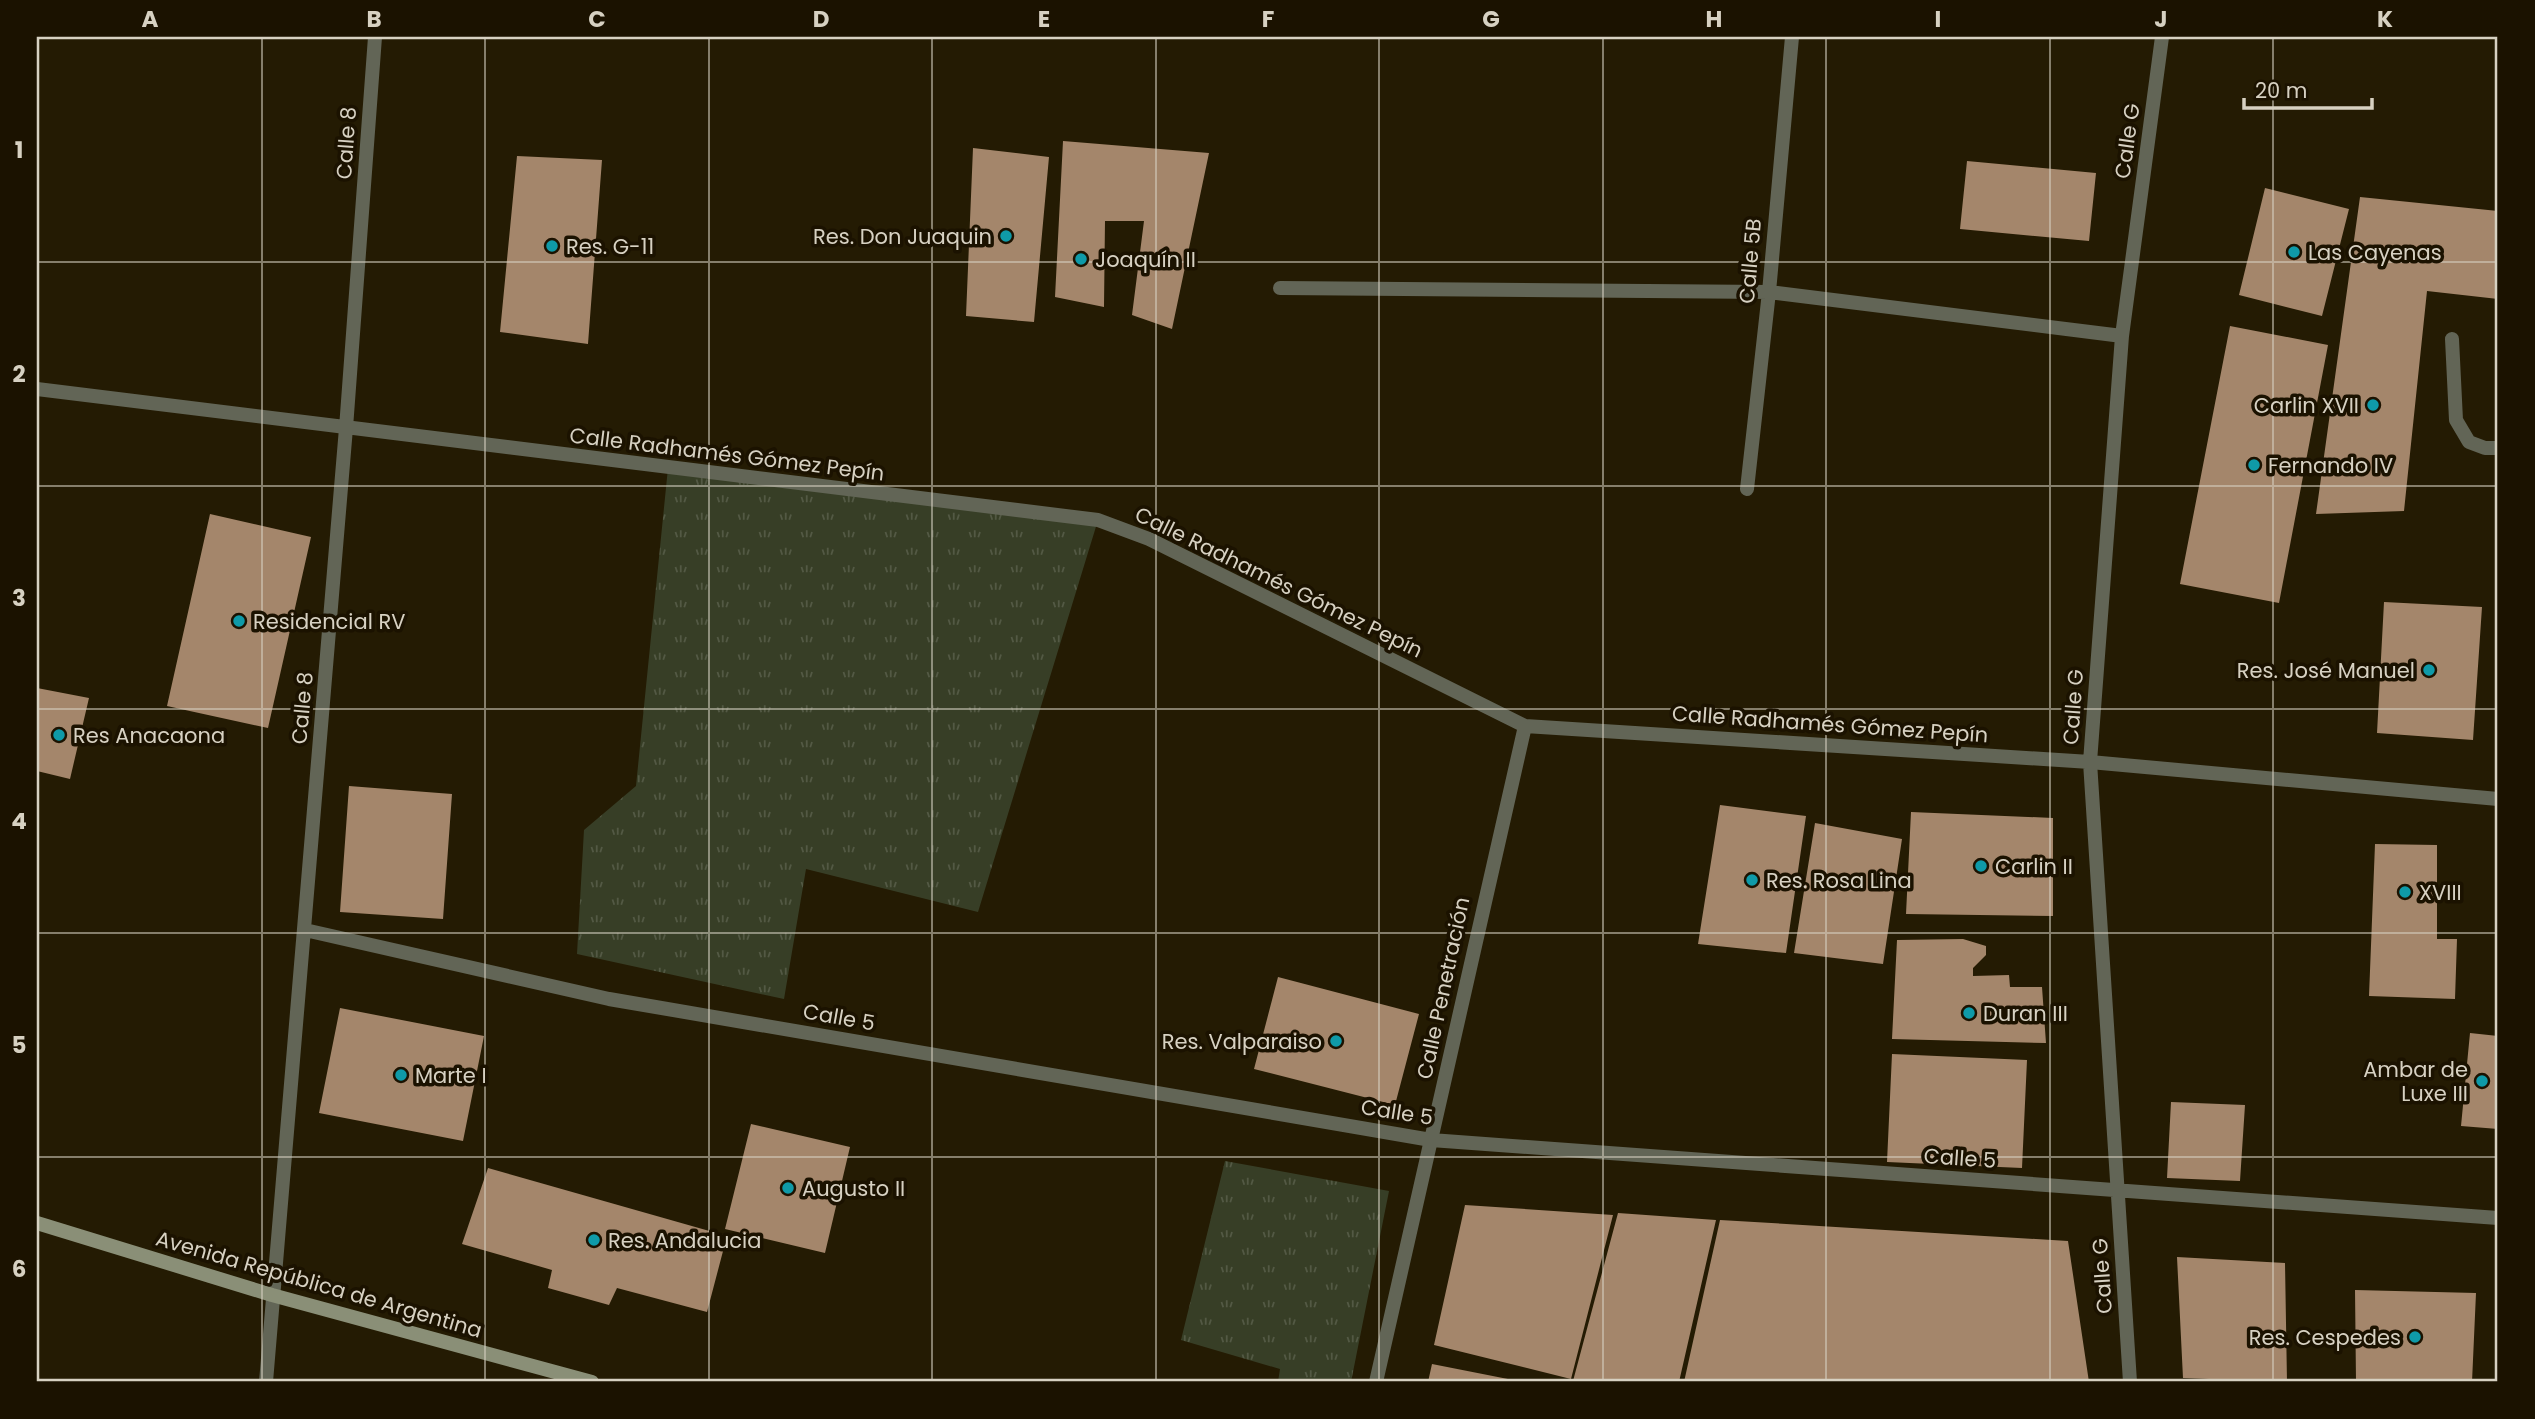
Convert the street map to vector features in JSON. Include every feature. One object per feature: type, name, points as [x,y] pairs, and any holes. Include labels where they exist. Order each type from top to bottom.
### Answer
[{"type":"main road","name":"Avenida República de Argentina","points":[[37,1223],[272,1295],[592,1382]]},
{"type":"street","name":"Calle 8","points":[[267,1382],[272,1295],[346,428],[375,37]]},
{"type":"street","name":"Calle 5B","points":[[1747,489],[1769,292],[1791,37]]},
{"type":"street","name":"Calle G","points":[[2130,1382],[2090,762],[2122,336],[2162,37]]},
{"type":"street","points":[[1280,288],[1769,292],[2122,336]]},
{"type":"street","points":[[2452,339],[2456,420],[2469,442],[2484,448],[2498,448]]},
{"type":"street","name":"Calle Radhamés Gómez Pepín","points":[[37,389],[1098,520],[1149,539],[1525,726],[2090,762],[2498,799]]},
{"type":"street","name":"Calle Penetración","points":[[1376,1382],[1525,726]]},
{"type":"street","name":"Calle 5","points":[[305,930],[609,999],[1431,1140],[2498,1218]]},
{"type":"green space","points":[[668,468],[1098,520],[978,912],[806,869],[784,999],[577,954],[584,830],[636,786]]},
{"type":"green space","points":[[1225,1161],[1389,1191],[1351,1382],[1278,1382],[1280,1369],[1181,1340]]},
{"type":"building","name":"Joaquín II","points":[[1063,141],[1209,153],[1172,329],[1132,315],[1144,221],[1105,221],[1104,307],[1055,297]]},
{"type":"building","name":"Res. Don Juaquin","points":[[973,148],[1049,157],[1034,322],[966,316]]},
{"type":"building","name":"Res. G-11","points":[[517,156],[602,160],[588,344],[500,332]]},
{"type":"building","points":[[1967,161],[2096,173],[2089,241],[1960,229]]},
{"type":"building","name":"Las Cayenas","points":[[2265,188],[2349,209],[2322,316],[2239,295]]},
{"type":"building","name":"Carlin XVII","points":[[2360,197],[2498,211],[2498,299],[2427,291],[2404,511],[2316,514]]},
{"type":"building","name":"Fernando IV","points":[[2230,326],[2328,345],[2279,603],[2180,584]]},
{"type":"building","name":"Residencial RV","points":[[210,514],[311,537],[268,728],[167,706]]},
{"type":"building","name":"Res. José Manuel","points":[[2384,602],[2482,607],[2473,740],[2377,733]]},
{"type":"building","name":"Res Anacaona","points":[[37,688],[89,698],[70,779],[37,771]]},
{"type":"building","points":[[349,786],[452,794],[443,919],[340,912]]},
{"type":"building","name":"Res. Rosa Lina","points":[[1720,805],[1806,816],[1786,953],[1698,944]]},
{"type":"building","name":"Carlin II","points":[[1911,812],[2053,818],[2053,916],[1906,914]]},
{"type":"building","points":[[1815,823],[1902,839],[1883,964],[1794,953]]},
{"type":"building","name":"XVIII","points":[[2375,844],[2437,845],[2437,939],[2457,939],[2455,999],[2369,996]]},
{"type":"building","name":"Duran III","points":[[1963,939],[1986,946],[1986,955],[1973,968],[1973,976],[2009,975],[2010,987],[2042,987],[2046,1043],[1892,1039],[1897,940]]},
{"type":"building","name":"Res. Valparaiso","points":[[1278,977],[1419,1014],[1395,1105],[1254,1069]]},
{"type":"building","name":"Marte I","points":[[340,1008],[484,1036],[463,1141],[319,1113]]},
{"type":"building","name":"Ambar de Luxe III","points":[[2470,1033],[2498,1036],[2498,1129],[2461,1126]]},
{"type":"building","points":[[1892,1054],[2027,1060],[2022,1168],[1887,1162]]},
{"type":"building","points":[[2171,1102],[2245,1105],[2240,1181],[2167,1178]]},
{"type":"building","name":"Augusto II","points":[[751,1124],[850,1147],[825,1253],[725,1229]]},
{"type":"building","name":"Res. Andalucia","points":[[488,1168],[727,1236],[707,1312],[617,1288],[609,1305],[548,1288],[552,1270],[462,1244]]},
{"type":"building","points":[[1465,1205],[1613,1215],[1571,1379],[1434,1345]]},
{"type":"building","points":[[1618,1213],[1716,1220],[1679,1382],[1573,1381]]},
{"type":"building","points":[[1720,1220],[2068,1241],[2089,1382],[1684,1382]]},
{"type":"building","points":[[2177,1257],[2285,1263],[2287,1382],[2183,1378]]},
{"type":"building","name":"Res. Cespedes","points":[[2355,1290],[2476,1293],[2472,1382],[2356,1382]]},
{"type":"building","points":[[1432,1364],[1518,1381],[1518,1382],[1428,1382]]},
{"type":"place","name":"Res. Don Juaquin","points":[[1006,236]]},
{"type":"place","name":"Res. G-11","points":[[552,246]]},
{"type":"place","name":"Las Cayenas","points":[[2294,252]]},
{"type":"place","name":"Joaquín II","points":[[1081,259]]},
{"type":"place","name":"Carlin XVII","points":[[2373,405]]},
{"type":"place","name":"Fernando IV","points":[[2254,465]]},
{"type":"place","name":"Residencial RV","points":[[239,621]]},
{"type":"place","name":"Res. José Manuel","points":[[2429,670]]},
{"type":"place","name":"Res Anacaona","points":[[59,735]]},
{"type":"place","name":"Carlin II","points":[[1981,866]]},
{"type":"place","name":"Res. Rosa Lina","points":[[1752,880]]},
{"type":"place","name":"XVIII","points":[[2405,892]]},
{"type":"place","name":"Duran III","points":[[1969,1013]]},
{"type":"place","name":"Res. Valparaiso","points":[[1336,1041]]},
{"type":"place","name":"Marte I","points":[[401,1075]]},
{"type":"place","name":"Ambar de Luxe III","points":[[2482,1081]]},
{"type":"place","name":"Augusto II","points":[[788,1188]]},
{"type":"place","name":"Res. Andalucia","points":[[594,1240]]},
{"type":"place","name":"Res. Cespedes","points":[[2415,1337]]}]
